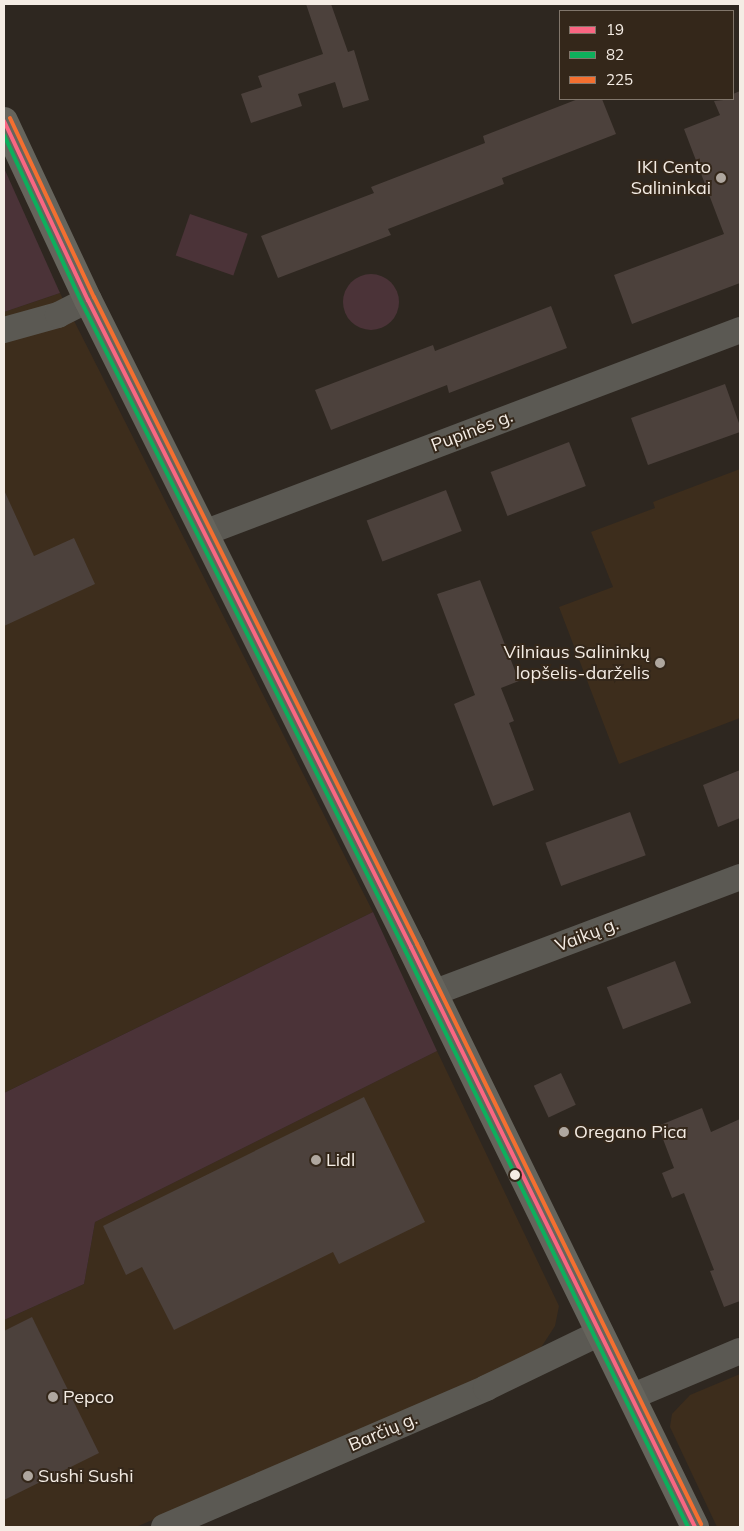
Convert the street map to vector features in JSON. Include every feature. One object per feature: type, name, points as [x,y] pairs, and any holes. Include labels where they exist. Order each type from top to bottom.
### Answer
[{"type":"main road","points":[[4,121],[88,300],[433,993],[695,1527]]},
{"type":"street","points":[[4,330],[58,315],[88,300]]},
{"type":"street","name":"Pupinės g.","points":[[204,533],[740,330]]},
{"type":"street","name":"Vaikų g.","points":[[433,993],[740,877]]},
{"type":"street","name":"Barčių g.","points":[[164,1527],[486,1388],[600,1333]]},
{"type":"street","points":[[632,1398],[740,1351]]},
{"type":"shaded area","points":[[4,168],[60,293],[4,312]]},
{"type":"shaded area","points":[[190,214],[248,234],[233,275],[176,256]]},
{"type":"shaded area","points":[[371,274],[382,276],[391,282],[397,291],[399,302],[397,313],[391,322],[382,328],[371,330],[360,328],[351,322],[345,313],[343,302],[345,291],[351,282],[360,276]]},
{"type":"shaded area","points":[[60,293],[373,912],[4,1093],[4,312]]},
{"type":"shaded area","name":"Vilniaus Salininkų lopšelis-darželis","points":[[740,469],[740,718],[619,764],[559,607],[613,587],[591,532],[655,508],[653,502]]},
{"type":"shaded area","points":[[373,912],[437,1051],[95,1222],[84,1284],[4,1320],[4,1093]]},
{"type":"shaded area","points":[[437,1051],[559,1306],[555,1326],[540,1349],[530,1358],[136,1527],[4,1527],[4,1320],[84,1284],[95,1222]]},
{"type":"shaded area","points":[[740,1374],[740,1527],[717,1527],[670,1427],[672,1414],[690,1395]]},
{"type":"building","points":[[306,4],[331,4],[348,52],[354,50],[369,100],[343,108],[335,82],[298,94],[302,106],[251,123],[241,94],[262,87],[258,76],[323,54]]},
{"type":"building","points":[[740,91],[740,283],[632,324],[614,275],[724,234],[684,129],[720,115],[714,101],[734,100],[734,94]]},
{"type":"building","points":[[575,100],[602,100],[616,134],[502,178],[504,184],[388,229],[391,235],[278,278],[261,236],[374,193],[371,187],[485,143],[483,136]]},
{"type":"building","points":[[551,306],[567,348],[449,393],[447,385],[331,430],[315,390],[433,345],[435,351]]},
{"type":"building","points":[[725,384],[740,426],[740,432],[648,465],[631,418]]},
{"type":"building","points":[[569,442],[586,486],[507,516],[491,472]]},
{"type":"building","points":[[4,490],[34,556],[74,538],[95,584],[4,626]]},
{"type":"building","points":[[446,490],[462,531],[382,562],[367,520]]},
{"type":"building","points":[[480,580],[519,681],[501,688],[514,721],[509,723],[534,790],[493,806],[454,704],[475,695],[437,594]]},
{"type":"building","points":[[740,770],[740,818],[718,827],[703,785]]},
{"type":"building","points":[[630,812],[646,855],[561,886],[545,843]]},
{"type":"building","points":[[675,961],[691,1003],[623,1029],[607,987]]},
{"type":"building","points":[[561,1073],[576,1105],[549,1117],[534,1086]]},
{"type":"building","name":"Lidl","points":[[364,1097],[425,1222],[339,1264],[333,1252],[174,1330],[142,1267],[126,1275],[103,1226]]},
{"type":"building","points":[[702,1108],[711,1132],[740,1119],[740,1301],[724,1307],[710,1271],[714,1270],[684,1193],[672,1198],[662,1173],[674,1168],[658,1126]]},
{"type":"building","points":[[32,1317],[99,1453],[4,1500],[4,1331]]},
{"type":"transit line","name":"225","points":[[10,118],[94,297],[417,944],[701,1524]]},
{"type":"transit line","name":"19","points":[[4,121],[88,300],[411,947],[695,1527]]},
{"type":"transit line","name":"82","points":[[4,135],[82,303],[405,950],[688,1527]]},
{"type":"place","name":"IKI Cento Salininkai","points":[[721,178]]},
{"type":"place","name":"Vilniaus Salininkų lopšelis-darželis","points":[[660,663]]},
{"type":"place","name":"Oregano Pica","points":[[564,1132]]},
{"type":"place","name":"Lidl","points":[[316,1160]]},
{"type":"place","name":"Pepco","points":[[53,1397]]},
{"type":"place","name":"Sushi Sushi","points":[[28,1476]]}]
